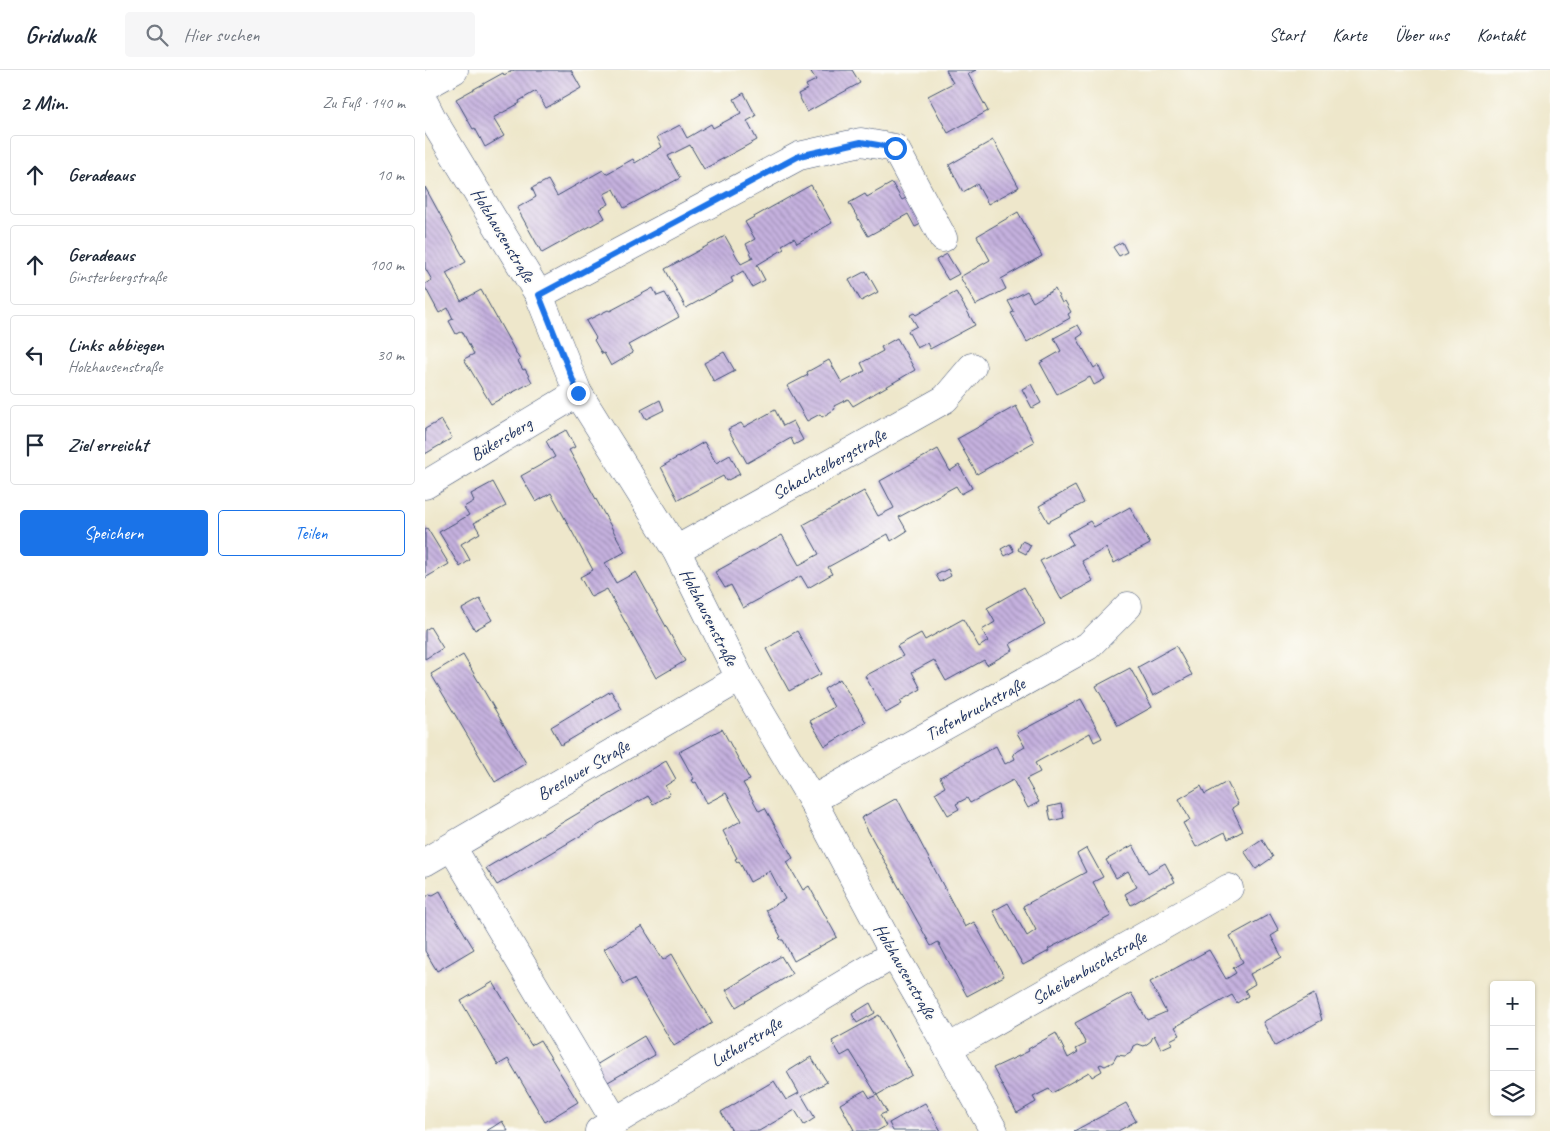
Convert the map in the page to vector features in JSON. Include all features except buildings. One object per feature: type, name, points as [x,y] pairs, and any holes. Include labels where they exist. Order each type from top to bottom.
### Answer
[{"type":"street","points":[[425,86],[454,70]]},
{"type":"street","name":"Holzhausenstraße","points":[[427,114],[539,295],[578,393],[676,550],[740,678],[812,800],[893,954],[994,1131]]},
{"type":"street","points":[[539,295],[799,156],[861,142],[895,148],[943,238]]},
{"type":"street","name":"Schachtelbergstraße","points":[[676,550],[945,399],[972,367]]},
{"type":"street","name":"Bükersberg","points":[[425,485],[578,393]]},
{"type":"street","name":"Tiefenbruchstraße","points":[[812,800],[1088,646],[1128,606]]},
{"type":"street","name":"Breslauer Straße","points":[[425,862],[740,678]]},
{"type":"street","points":[[451,847],[607,1126]]},
{"type":"street","name":"Scheibenbuschstraße","points":[[948,1048],[1229,888]]},
{"type":"street","name":"Lutherstraße","points":[[607,1126],[893,954]]},
{"type":"route","points":[[578,393],[539,295],[799,156],[861,142],[895,148]]}]
